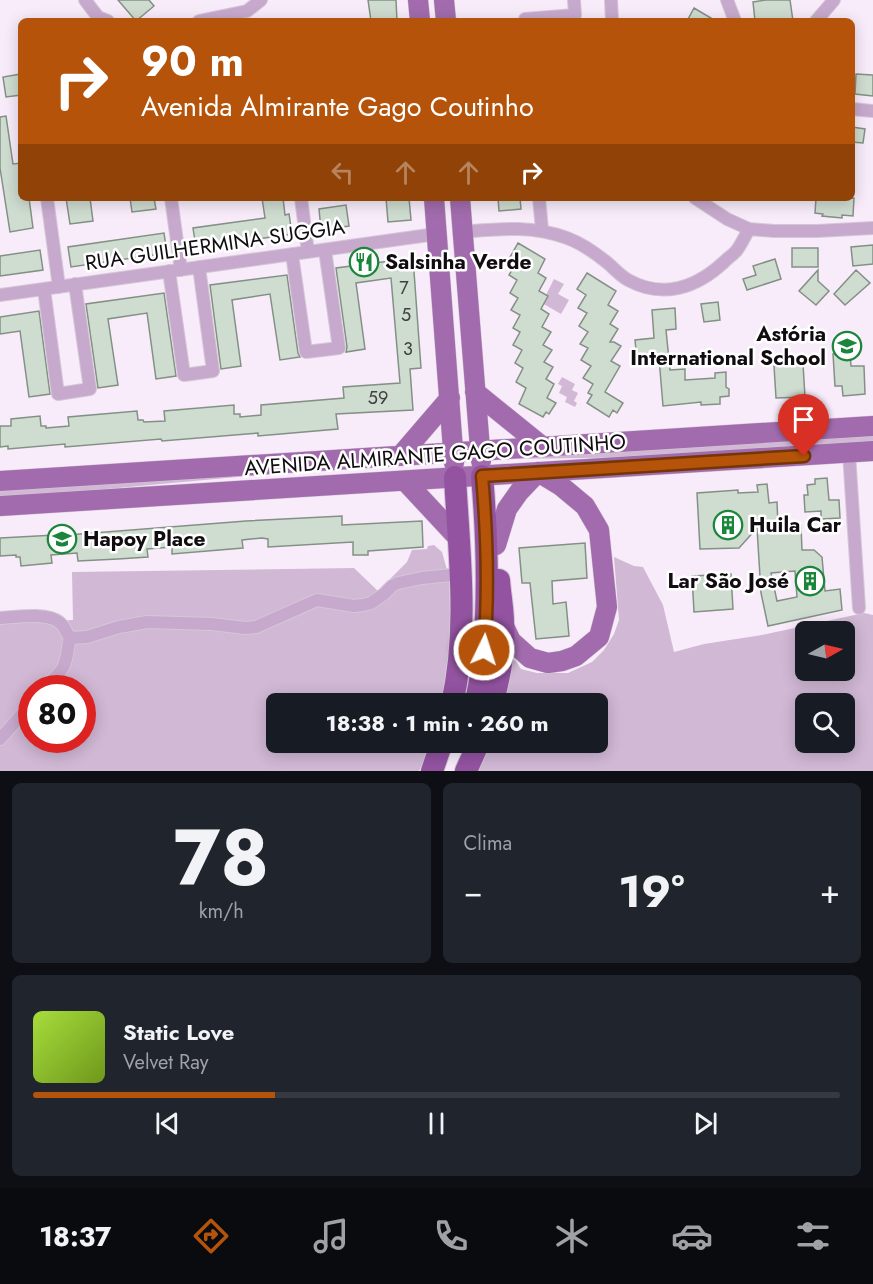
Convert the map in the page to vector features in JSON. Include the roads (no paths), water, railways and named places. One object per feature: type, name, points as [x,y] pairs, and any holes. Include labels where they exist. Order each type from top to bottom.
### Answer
[{"type":"highway","points":[[478,693],[485,635],[487,578],[482,476]]},
{"type":"highway","points":[[453,693],[462,609],[455,477]]},
{"type":"highway","points":[[485,506],[489,513],[496,545],[503,624],[503,644],[495,693]]},
{"type":"highway","points":[[432,771],[438,753]]},
{"type":"highway","points":[[453,771],[460,753]]},
{"type":"highway","points":[[466,771],[474,753]]},
{"type":"main road","points":[[418,0],[420,18]]},
{"type":"main road","points":[[444,0],[446,18]]},
{"type":"main road","points":[[434,201],[455,477]]},
{"type":"main road","points":[[460,201],[482,476]]},
{"type":"main road","points":[[436,234],[462,232]]},
{"type":"main road","points":[[476,392],[543,447]]},
{"type":"main road","points":[[401,456],[450,398]]},
{"type":"main road","name":"AVENIDA ALMIRANTE GAGO COUTINHO","points":[[0,481],[873,426]]},
{"type":"main road","name":"AVENIDA ALMIRANTE GAGO COUTINHO","points":[[0,506],[873,451]]},
{"type":"main road","points":[[496,545],[507,508],[538,472],[561,486],[585,506],[599,530],[607,607],[598,638],[576,656],[562,661],[548,663],[530,658],[511,640],[503,624]]},
{"type":"main road","points":[[405,481],[459,539]]},
{"type":"street","points":[[84,0],[100,18]]},
{"type":"street","points":[[213,18],[247,11],[261,0]]},
{"type":"street","points":[[538,18],[575,15],[574,0]]},
{"type":"street","points":[[610,0],[612,18]]},
{"type":"street","points":[[727,0],[734,18]]},
{"type":"street","points":[[819,18],[834,0]]},
{"type":"street","points":[[855,109],[873,111]]},
{"type":"street","points":[[47,201],[59,287]]},
{"type":"street","points":[[171,201],[184,375],[213,370],[199,267]]},
{"type":"street","points":[[301,201],[308,252]]},
{"type":"street","points":[[539,201],[542,230]]},
{"type":"street","points":[[700,201],[749,230],[817,231],[873,228]]},
{"type":"street","points":[[462,232],[521,228],[542,230],[571,239],[586,247],[632,282],[668,290],[697,283],[713,273],[737,251],[749,230]]},
{"type":"street","name":"RUA GUILHERMINA SUGGIA","points":[[0,295],[436,234]]},
{"type":"street","points":[[292,254],[306,352],[339,348],[325,250]]},
{"type":"street","points":[[44,289],[58,394],[90,389],[75,284]]},
{"type":"street","points":[[849,453],[859,608]]},
{"type":"street","points":[[70,638],[87,637],[119,627],[147,622],[256,627],[313,601],[363,605],[371,603],[398,583],[461,574]]},
{"type":"street","points":[[0,618],[46,616],[63,624],[70,638]]},
{"type":"street","points":[[57,675],[62,669],[66,658],[70,638]]},
{"type":"street","points":[[0,739],[18,719]]},
{"type":"place","name":"Salsinha Verde","points":[[364,262]]},
{"type":"place","name":"Astória International School","points":[[847,346]]},
{"type":"place","name":"Huila Car","points":[[728,525]]},
{"type":"place","name":"Hapoy Place","points":[[62,539]]},
{"type":"place","name":"Lar São José","points":[[810,581]]}]
